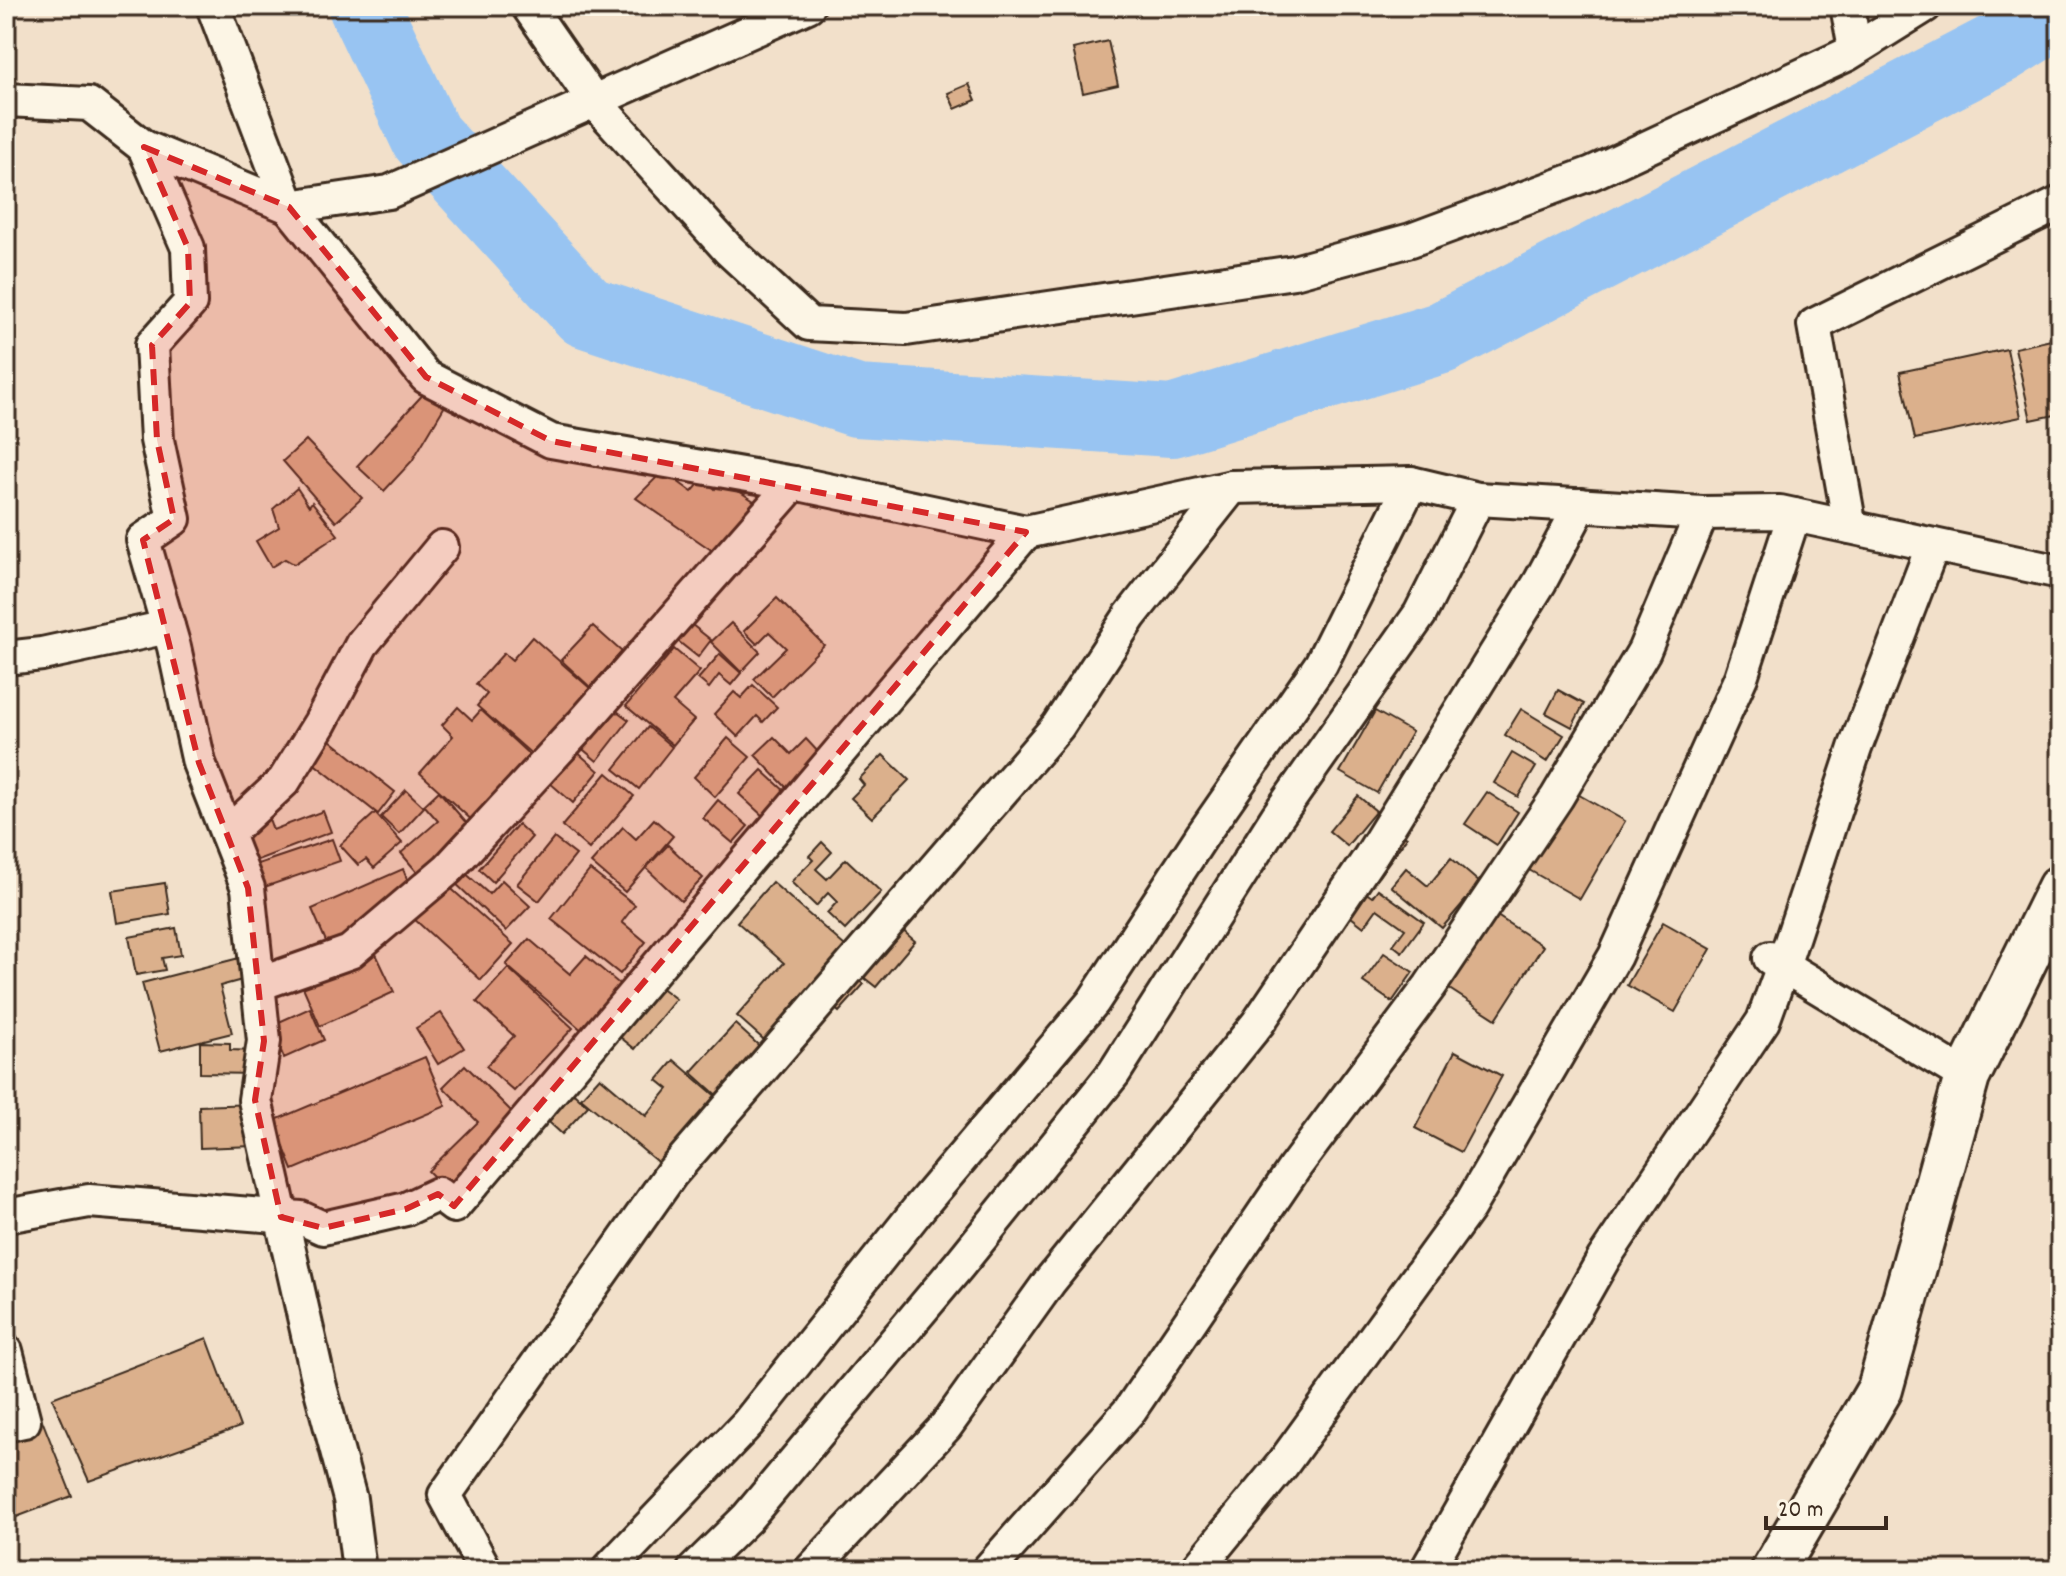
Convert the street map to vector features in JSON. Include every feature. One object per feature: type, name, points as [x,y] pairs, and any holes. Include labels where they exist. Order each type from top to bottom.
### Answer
[{"type":"main road","points":[[1774,1570],[1880,1389],[1967,1077],[2060,888]]},
{"type":"street","points":[[213,6],[289,207],[426,377],[551,441],[794,483],[1026,532],[1232,487],[1411,483],[1478,499],[1702,513],[1780,512],[2060,572]]},
{"type":"street","points":[[528,6],[591,102],[729,250],[809,324],[906,329],[1294,272],[1411,240],[1592,173],[1855,49],[1925,6]]},
{"type":"street","points":[[6,100],[89,104],[144,147],[289,207],[389,192],[808,6]]},
{"type":"street","points":[[1847,6],[1855,49]]},
{"type":"street","points":[[144,147],[188,248],[190,303],[152,345],[157,440],[174,519],[143,540],[168,627],[199,763],[248,888],[264,1041],[255,1100],[319,1383],[350,1499],[359,1570]]},
{"type":"street","points":[[1850,527],[1814,325],[2058,212]]},
{"type":"street","points":[[259,984],[350,952],[448,869],[582,724],[794,483]]},
{"type":"street","points":[[608,1570],[748,1423],[920,1207],[1093,1002],[1203,834],[1321,664],[1411,483]]},
{"type":"street","points":[[485,1570],[445,1495],[671,1174],[1058,726],[1130,616],[1232,487]]},
{"type":"street","points":[[694,1570],[747,1518],[959,1265],[1114,1073],[1277,817],[1420,614],[1478,499]]},
{"type":"street","points":[[811,1570],[946,1426],[1050,1281],[1258,1023],[1378,844],[1540,582],[1581,505]]},
{"type":"street","points":[[988,1570],[1130,1410],[1295,1167],[1430,986],[1557,797],[1644,651],[1702,513]]},
{"type":"street","points":[[1196,1570],[1282,1465],[1469,1207],[1615,956],[1741,677],[1794,515]]},
{"type":"street","points":[[6,1216],[89,1201],[301,1218],[323,1228],[406,1209],[438,1194],[454,1206],[1026,532]]},
{"type":"street","points":[[1427,1570],[1604,1258],[1763,1021],[1777,962],[1933,545]]},
{"type":"street","points":[[227,834],[284,781],[320,723],[362,644],[442,547]]},
{"type":"street","points":[[6,658],[42,654],[168,627]]},
{"type":"street","points":[[1777,962],[1967,1077]]},
{"type":"street","points":[[6,1351],[24,1421],[6,1425]]},
{"type":"highlighted area","points":[[144,147],[289,207],[426,377],[551,441],[1026,532],[454,1206],[438,1194],[406,1209],[323,1228],[281,1217],[255,1100],[264,1041],[248,888],[199,763],[143,540],[174,519],[157,440],[152,345],[190,303],[188,248]]},
{"type":"building","points":[[1108,41],[1118,85],[1083,93],[1073,49]]},
{"type":"building","points":[[969,84],[976,100],[955,109],[948,93]]},
{"type":"building","points":[[2060,338],[2060,414],[2031,420],[2015,348]]},
{"type":"building","points":[[2007,349],[2021,417],[1915,439],[1900,372]]},
{"type":"building","points":[[428,389],[446,404],[412,461],[384,491],[357,466]]},
{"type":"building","points":[[306,440],[362,498],[336,522],[283,461]]},
{"type":"building","points":[[663,471],[692,492],[704,478],[715,489],[722,480],[763,507],[720,556],[636,498]]},
{"type":"building","points":[[297,488],[309,506],[312,502],[338,535],[294,564],[285,559],[271,567],[256,541],[279,527],[273,509]]},
{"type":"building","points":[[777,598],[824,645],[772,697],[754,679],[786,648],[769,632],[757,644],[744,631]]},
{"type":"building","points":[[682,617],[711,640],[698,657],[669,634]]},
{"type":"building","points":[[731,623],[760,652],[741,672],[711,642]]},
{"type":"building","points":[[593,626],[622,652],[590,687],[561,660]]},
{"type":"building","points":[[532,637],[591,689],[577,705],[585,713],[535,757],[477,706],[487,694],[476,684],[504,653],[512,660]]},
{"type":"building","points":[[674,649],[700,671],[673,702],[694,720],[673,745],[626,706]]},
{"type":"building","points":[[720,654],[741,673],[731,685],[719,675],[709,688],[698,679]]},
{"type":"building","points":[[753,685],[777,707],[763,722],[757,716],[738,737],[714,714],[734,692],[741,698]]},
{"type":"building","points":[[1558,690],[1584,704],[1572,727],[1546,713]]},
{"type":"building","points":[[610,706],[629,720],[597,761],[578,745]]},
{"type":"building","points":[[458,707],[472,720],[481,710],[534,759],[475,823],[420,773],[453,736],[442,725]]},
{"type":"building","points":[[1521,709],[1564,735],[1547,762],[1505,735]]},
{"type":"building","points":[[1375,711],[1412,732],[1377,793],[1340,772]]},
{"type":"building","points":[[648,727],[672,747],[639,789],[614,769]]},
{"type":"building","points":[[325,736],[395,792],[378,814],[307,758]]},
{"type":"building","points":[[774,737],[791,754],[806,739],[820,754],[786,787],[755,755]]},
{"type":"building","points":[[728,738],[750,757],[715,797],[694,777]]},
{"type":"building","points":[[576,751],[599,771],[573,803],[550,783]]},
{"type":"building","points":[[1512,753],[1536,767],[1518,797],[1494,783]]},
{"type":"building","points":[[883,755],[909,780],[872,818],[851,798],[864,785],[859,779]]},
{"type":"building","points":[[762,770],[788,794],[765,818],[739,794]]},
{"type":"building","points":[[607,773],[634,796],[589,849],[562,826]]},
{"type":"building","points":[[406,790],[424,807],[399,834],[381,817]]},
{"type":"building","points":[[439,791],[474,832],[422,878],[401,853],[438,821],[424,805]]},
{"type":"building","points":[[1487,792],[1518,812],[1497,845],[1465,824]]},
{"type":"building","points":[[1574,792],[1625,821],[1580,899],[1529,870]]},
{"type":"building","points":[[1358,796],[1376,811],[1347,846],[1329,831]]},
{"type":"building","points":[[718,800],[748,826],[733,843],[703,818]]},
{"type":"building","points":[[323,811],[331,832],[247,864],[233,830],[268,816],[273,830]]},
{"type":"building","points":[[375,813],[402,843],[374,868],[366,859],[358,865],[340,845]]},
{"type":"building","points":[[654,819],[673,836],[625,892],[591,863],[623,827],[636,839]]},
{"type":"building","points":[[518,824],[532,837],[493,882],[479,869]]},
{"type":"building","points":[[1395,829],[1407,837],[1379,876],[1356,860]]},
{"type":"building","points":[[554,838],[576,855],[539,901],[517,884]]},
{"type":"building","points":[[332,839],[340,861],[256,890],[249,867]]},
{"type":"building","points":[[822,842],[832,852],[816,869],[827,879],[846,859],[881,892],[845,930],[827,913],[837,902],[828,893],[816,906],[791,882],[813,860],[809,856]]},
{"type":"building","points":[[668,845],[703,878],[681,901],[646,868]]},
{"type":"building","points":[[1451,858],[1480,883],[1442,928],[1391,886],[1406,868],[1428,886]]},
{"type":"building","points":[[403,869],[413,893],[331,953],[312,909]]},
{"type":"building","points":[[590,870],[635,905],[622,922],[646,942],[620,974],[551,919]]},
{"type":"building","points":[[463,871],[489,894],[502,880],[530,906],[506,931],[453,881]]},
{"type":"building","points":[[772,882],[853,953],[771,1046],[737,1016],[784,963],[737,922]]},
{"type":"building","points":[[165,883],[170,914],[117,923],[112,891]]},
{"type":"building","points":[[445,883],[513,944],[481,980],[413,918]]},
{"type":"building","points":[[1359,888],[1372,897],[1378,889],[1424,922],[1402,952],[1393,945],[1405,929],[1377,909],[1364,927],[1342,910]]},
{"type":"building","points":[[1488,910],[1543,946],[1496,1019],[1440,983]]},
{"type":"building","points":[[1663,922],[1711,949],[1675,1012],[1627,985]]},
{"type":"building","points":[[176,928],[181,955],[162,958],[165,970],[136,975],[129,937]]},
{"type":"building","points":[[901,929],[915,941],[876,987],[862,976]]},
{"type":"building","points":[[529,939],[570,974],[586,956],[623,987],[584,1032],[506,965]]},
{"type":"building","points":[[1384,953],[1413,972],[1392,1002],[1363,982]]},
{"type":"building","points":[[376,954],[394,992],[320,1026],[303,987]]},
{"type":"building","points":[[247,956],[253,977],[220,986],[232,1033],[160,1051],[142,983]]},
{"type":"building","points":[[508,968],[573,1028],[514,1091],[486,1066],[514,1036],[477,1002]]},
{"type":"building","points":[[850,972],[864,984],[839,1012],[825,1000]]},
{"type":"building","points":[[656,984],[676,999],[635,1049],[615,1033]]},
{"type":"building","points":[[310,1008],[324,1040],[284,1058],[270,1026]]},
{"type":"building","points":[[441,1013],[464,1048],[438,1064],[416,1028]]},
{"type":"building","points":[[735,1024],[765,1051],[722,1100],[691,1072]]},
{"type":"building","points":[[200,1042],[230,1043],[230,1050],[255,1051],[255,1074],[200,1073]]},
{"type":"building","points":[[1455,1051],[1502,1076],[1461,1152],[1415,1128]]},
{"type":"building","points":[[425,1057],[446,1106],[293,1170],[273,1121]]},
{"type":"building","points":[[674,1060],[718,1098],[661,1165],[581,1098],[600,1077],[646,1116],[668,1089],[657,1080]]},
{"type":"building","points":[[465,1065],[520,1120],[449,1192],[428,1171],[478,1122],[443,1087]]},
{"type":"building","points":[[564,1084],[588,1106],[562,1134],[538,1112]]},
{"type":"building","points":[[253,1104],[254,1146],[200,1148],[199,1106]]},
{"type":"building","points":[[207,1338],[240,1427],[89,1481],[52,1398]]},
{"type":"building","points":[[42,1420],[72,1496],[6,1521],[6,1434]]},
{"type":"waterway","points":[[364,6],[426,137],[586,312],[857,401],[1172,421],[1441,338],[2001,47],[2060,10]]}]
